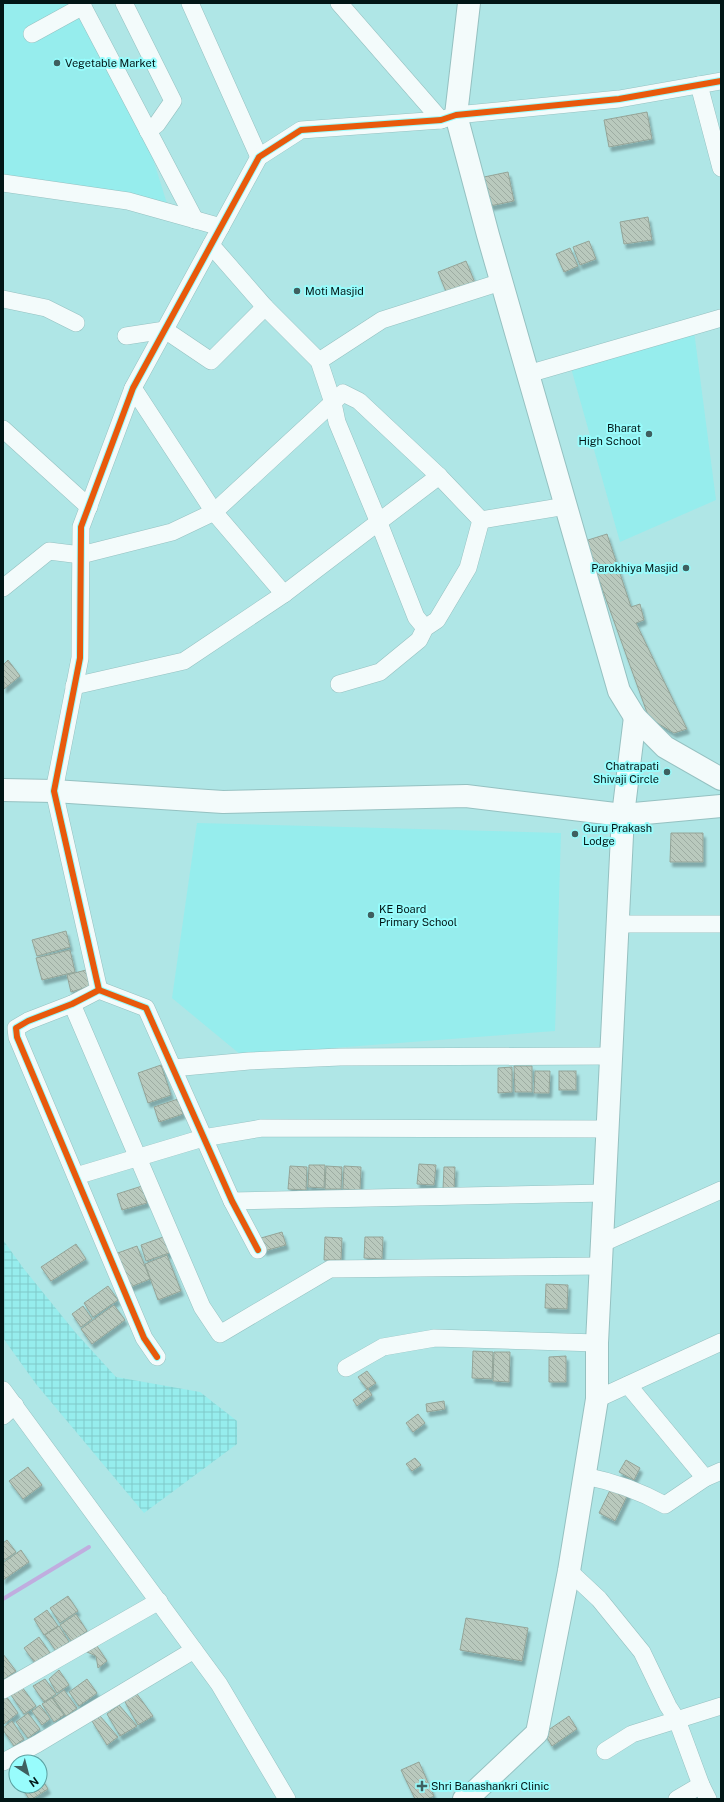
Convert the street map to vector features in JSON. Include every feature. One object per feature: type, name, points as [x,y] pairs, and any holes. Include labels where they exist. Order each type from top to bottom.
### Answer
[{"type":"main road","points":[[469,3],[448,118],[501,282],[619,691],[635,717],[665,747],[721,779]]},
{"type":"main road","points":[[464,1799],[469,1797],[537,1733],[569,1571],[585,1476],[597,1399],[597,1343],[612,1056],[622,815],[635,717]]},
{"type":"main road","points":[[3,790],[54,791],[223,802],[466,796],[622,815],[721,806]]},
{"type":"street","points":[[124,3],[173,101],[157,124],[148,131]]},
{"type":"street","points":[[190,3],[259,157]]},
{"type":"street","points":[[339,3],[448,118]]},
{"type":"street","points":[[32,34],[82,5],[195,220]]},
{"type":"street","points":[[99,990],[54,791],[80,658],[81,527],[133,388],[259,157],[301,130],[448,118],[618,99],[721,80]]},
{"type":"street","points":[[699,85],[721,168]]},
{"type":"street","points":[[3,183],[128,201],[221,226]]},
{"type":"street","points":[[211,244],[265,307],[319,361],[333,403],[337,422],[416,617],[425,628]]},
{"type":"street","points":[[319,361],[382,320],[501,282]]},
{"type":"street","points":[[3,299],[46,308],[76,323]]},
{"type":"street","points":[[126,336],[165,330],[211,361],[265,307]]},
{"type":"street","points":[[528,374],[721,318]]},
{"type":"street","points":[[133,388],[214,512],[284,594]]},
{"type":"street","points":[[3,588],[49,551],[81,555],[172,532],[214,512],[343,393],[359,401],[439,476],[481,520]]},
{"type":"street","points":[[3,429],[88,507]]},
{"type":"street","points":[[74,686],[184,661],[284,594],[439,476]]},
{"type":"street","points":[[481,520],[566,506]]},
{"type":"street","points":[[339,684],[380,672],[419,640],[425,628],[437,620],[468,568],[481,520]]},
{"type":"street","points":[[618,924],[721,924]]},
{"type":"street","points":[[157,1357],[144,1338],[17,1037],[16,1028],[28,1021],[72,1004],[99,990],[146,1008],[232,1201],[258,1250]]},
{"type":"street","points":[[72,1004],[202,1307],[220,1334],[330,1269],[601,1266]]},
{"type":"street","points":[[173,1068],[249,1060],[340,1057],[612,1056]]},
{"type":"street","points":[[76,1176],[203,1138],[262,1128],[608,1130]]},
{"type":"street","points":[[603,1243],[721,1190]]},
{"type":"street","points":[[232,1201],[605,1193]]},
{"type":"street","points":[[346,1368],[383,1347],[435,1338],[597,1343]]},
{"type":"street","points":[[597,1399],[721,1342]]},
{"type":"street","points":[[628,1385],[705,1478]]},
{"type":"street","points":[[3,1390],[9,1411],[158,1601],[219,1684],[287,1799]]},
{"type":"street","points":[[585,1476],[614,1482],[644,1493],[665,1505],[705,1478],[721,1471]]},
{"type":"street","points":[[569,1571],[599,1599],[642,1652],[668,1706],[677,1720],[704,1792],[677,1799]]},
{"type":"street","points":[[3,1690],[158,1601]]},
{"type":"street","points":[[3,1762],[37,1744],[194,1650]]},
{"type":"street","points":[[605,1751],[632,1734],[721,1706]]},
{"type":"shaded area","name":"Vegetable Market","points":[[3,3],[80,3],[142,124],[170,213],[3,183]]},
{"type":"shaded area","name":"Bharat High School","points":[[694,331],[716,500],[620,542],[571,368]]},
{"type":"shaded area","name":"KE Board Primary School","points":[[197,823],[561,833],[555,1031],[241,1055],[172,998]]},
{"type":"shaded area","points":[[3,1240],[24,1269],[75,1332],[116,1377],[200,1392],[237,1421],[237,1444],[144,1513],[36,1384],[3,1338]]},
{"type":"building","points":[[647,112],[652,139],[609,147],[604,120]]},
{"type":"building","points":[[508,172],[514,201],[490,206],[484,177]]},
{"type":"building","points":[[648,217],[652,240],[624,244],[620,222]]},
{"type":"building","points":[[589,241],[596,259],[580,265],[573,247]]},
{"type":"building","points":[[570,248],[578,266],[564,272],[556,254]]},
{"type":"building","points":[[466,261],[475,283],[447,294],[438,272]]},
{"type":"building","points":[[607,534],[631,607],[640,604],[644,620],[636,623],[687,729],[674,733],[649,718],[585,541]]},
{"type":"building","points":[[8,660],[20,676],[4,689],[3,665]]},
{"type":"building","points":[[671,833],[703,833],[703,862],[670,862]]},
{"type":"building","points":[[66,931],[70,947],[37,956],[32,940]]},
{"type":"building","points":[[70,950],[75,972],[42,980],[36,958]]},
{"type":"building","points":[[86,970],[90,986],[71,992],[67,975]]},
{"type":"building","points":[[161,1065],[171,1095],[148,1103],[138,1073]]},
{"type":"building","points":[[514,1066],[532,1066],[532,1092],[515,1092]]},
{"type":"building","points":[[512,1067],[512,1092],[498,1093],[498,1068]]},
{"type":"building","points":[[535,1071],[550,1071],[549,1093],[534,1093]]},
{"type":"building","points":[[559,1071],[576,1071],[576,1090],[559,1090]]},
{"type":"building","points":[[178,1099],[183,1114],[159,1122],[154,1107]]},
{"type":"building","points":[[419,1164],[436,1165],[434,1185],[417,1184]]},
{"type":"building","points":[[309,1165],[325,1165],[324,1188],[308,1187]]},
{"type":"building","points":[[290,1166],[307,1167],[306,1190],[288,1189]]},
{"type":"building","points":[[326,1166],[342,1167],[341,1189],[325,1189]]},
{"type":"building","points":[[344,1166],[361,1167],[360,1190],[343,1189]]},
{"type":"building","points":[[444,1167],[455,1167],[454,1190],[443,1189]]},
{"type":"building","points":[[142,1186],[147,1203],[122,1210],[117,1194]]},
{"type":"building","points":[[282,1232],[286,1245],[264,1251],[261,1238]]},
{"type":"building","points":[[166,1236],[172,1252],[146,1261],[141,1245]]},
{"type":"building","points":[[325,1237],[342,1238],[341,1260],[324,1260]]},
{"type":"building","points":[[365,1237],[383,1237],[382,1259],[364,1258]]},
{"type":"building","points":[[76,1244],[86,1259],[51,1281],[41,1267]]},
{"type":"building","points":[[137,1246],[150,1279],[128,1288],[115,1254]]},
{"type":"building","points":[[167,1255],[181,1291],[158,1300],[145,1264]]},
{"type":"building","points":[[546,1284],[568,1285],[567,1309],[545,1308]]},
{"type":"building","points":[[108,1286],[118,1300],[93,1317],[84,1303]]},
{"type":"building","points":[[114,1305],[125,1320],[92,1344],[81,1329]]},
{"type":"building","points":[[83,1306],[92,1319],[81,1327],[72,1314]]},
{"type":"building","points":[[473,1351],[493,1352],[492,1379],[472,1378]]},
{"type":"building","points":[[494,1352],[510,1352],[509,1382],[493,1381]]},
{"type":"building","points":[[566,1356],[566,1382],[549,1382],[549,1357]]},
{"type":"building","points":[[367,1371],[376,1383],[367,1389],[358,1377]]},
{"type":"building","points":[[368,1389],[372,1395],[357,1406],[353,1400]]},
{"type":"building","points":[[444,1401],[445,1409],[427,1412],[426,1404]]},
{"type":"building","points":[[418,1414],[425,1423],[413,1432],[406,1423]]},
{"type":"building","points":[[415,1458],[421,1465],[412,1471],[406,1464]]},
{"type":"building","points":[[626,1460],[640,1468],[634,1480],[619,1472]]},
{"type":"building","points":[[28,1467],[42,1485],[23,1499],[9,1481]]},
{"type":"building","points":[[613,1484],[629,1492],[615,1521],[599,1513]]},
{"type":"building","points":[[7,1540],[16,1552],[3,1561],[3,1543]]},
{"type":"building","points":[[21,1550],[29,1562],[3,1580],[3,1563]]},
{"type":"building","points":[[68,1596],[78,1611],[60,1623],[50,1608]]},
{"type":"building","points":[[47,1610],[58,1626],[44,1635],[34,1619]]},
{"type":"building","points":[[76,1614],[87,1631],[72,1642],[60,1625]]},
{"type":"building","points":[[466,1618],[528,1628],[522,1661],[460,1650]]},
{"type":"building","points":[[59,1626],[69,1642],[56,1651],[45,1635]]},
{"type":"building","points":[[39,1637],[50,1653],[35,1663],[24,1648]]},
{"type":"building","points":[[97,1646],[107,1661],[98,1668],[96,1656],[87,1652]]},
{"type":"building","points":[[3,1654],[16,1671],[3,1680]]},
{"type":"building","points":[[59,1670],[69,1685],[57,1693],[49,1679]]},
{"type":"building","points":[[45,1679],[56,1694],[44,1702],[33,1686]]},
{"type":"building","points":[[87,1679],[97,1693],[79,1706],[69,1692]]},
{"type":"building","points":[[22,1687],[36,1706],[24,1714],[11,1695]]},
{"type":"building","points":[[64,1690],[77,1708],[66,1716],[53,1698]]},
{"type":"building","points":[[137,1694],[153,1716],[138,1725],[124,1700]]},
{"type":"building","points":[[6,1696],[18,1713],[4,1724],[3,1698]]},
{"type":"building","points":[[52,1698],[64,1715],[54,1722],[42,1704]]},
{"type":"building","points":[[40,1705],[50,1719],[42,1725],[32,1711]]},
{"type":"building","points":[[119,1705],[137,1726],[120,1736],[107,1714]]},
{"type":"building","points":[[28,1713],[40,1729],[28,1738],[16,1722]]},
{"type":"building","points":[[100,1716],[118,1737],[107,1745],[92,1721]]},
{"type":"building","points":[[569,1716],[577,1729],[552,1746],[544,1733]]},
{"type":"building","points":[[12,1721],[24,1739],[14,1746],[3,1730],[3,1728]]},
{"type":"building","points":[[419,1762],[434,1796],[428,1799],[415,1799],[401,1770]]},
{"type":"building","points":[[26,1794],[40,1794],[32,1799],[29,1799]]},
{"type":"waterway","points":[[3,1599],[89,1547]]},
{"type":"cycle path","points":[[99,990],[54,791],[80,658],[81,527],[133,388],[259,157],[301,130],[441,120],[456,115],[619,99],[721,81]]},
{"type":"cycle path","points":[[157,1357],[144,1338],[17,1037],[16,1028],[28,1021],[72,1004],[99,990],[146,1008],[232,1201],[258,1250]]},
{"type":"place","name":"Vegetable Market","points":[[57,63]]},
{"type":"place","name":"Moti Masjid","points":[[297,291]]},
{"type":"place","name":"Bharat High School","points":[[649,434]]},
{"type":"place","name":"Parokhiya Masjid","points":[[686,568]]},
{"type":"place","name":"Chatrapati Shivaji Circle","points":[[667,772]]},
{"type":"place","name":"Guru Prakash Lodge","points":[[575,834]]},
{"type":"place","name":"KE Board Primary School","points":[[371,915]]},
{"type":"place","name":"Shri Banashankri Clinic","points":[[422,1786]]}]
